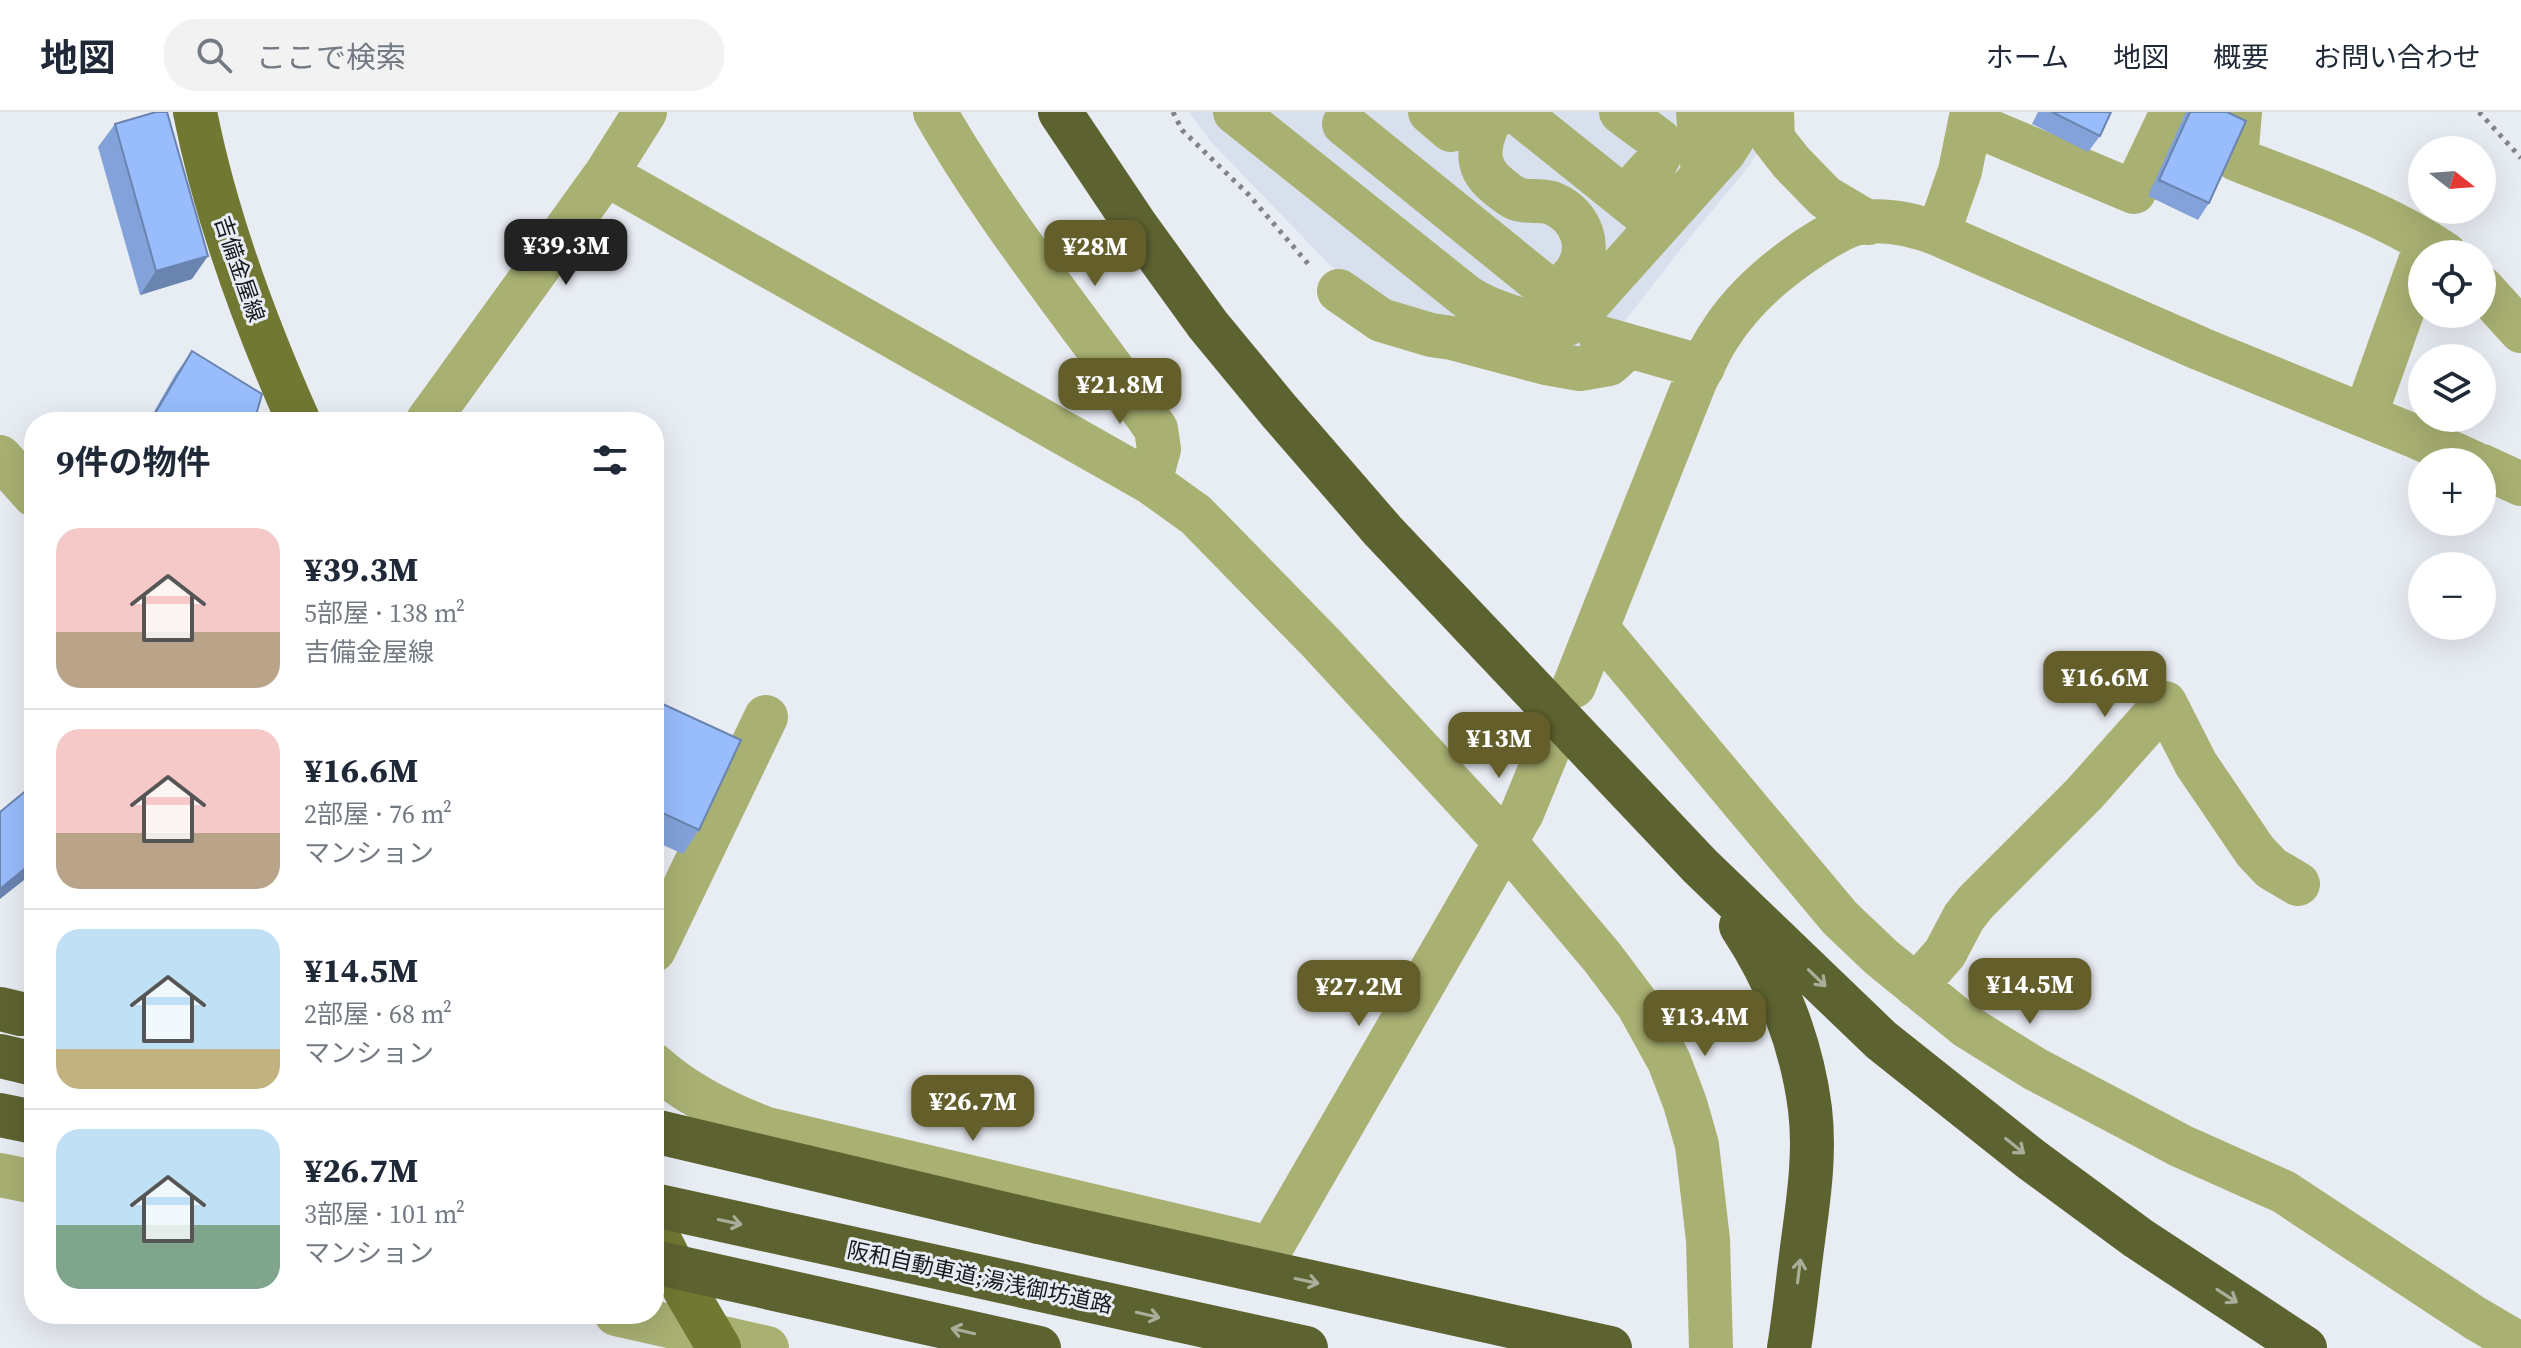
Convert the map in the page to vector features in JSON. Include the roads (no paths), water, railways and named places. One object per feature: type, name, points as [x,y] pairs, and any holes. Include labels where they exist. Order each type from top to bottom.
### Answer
[{"type":"highway","points":[[1060,112],[1208,325],[1279,411],[1383,531],[1700,866],[1881,1040],[2032,1160],[2138,1238],[2305,1348]]},
{"type":"highway","points":[[1700,866],[1772,979],[1802,1066],[1810,1111],[1811,1184],[1789,1348]]},
{"type":"highway","points":[[0,1056],[24,1062]]},
{"type":"highway","points":[[0,1115],[24,1120]]},
{"type":"highway","points":[[664,1133],[1039,1222],[1610,1348]]},
{"type":"highway","name":"阪和自動車道;湯浅御坊道路","points":[[664,1207],[1306,1348]]},
{"type":"highway","points":[[664,1264],[1039,1348]]},
{"type":"main road","name":"吉備金屋線","points":[[195,112],[204,160],[227,234],[247,294],[295,412]]},
{"type":"main road","points":[[664,1249],[715,1342]]},
{"type":"street","points":[[434,412],[606,174],[645,112]]},
{"type":"street","points":[[935,112],[997,210],[1156,429],[1159,449],[1150,482]]},
{"type":"street","points":[[1430,112],[1451,130],[1465,112]]},
{"type":"street","points":[[1621,112],[1660,141],[1663,149],[1655,164],[1624,198]]},
{"type":"street","points":[[1698,112],[1703,175]]},
{"type":"street","points":[[1239,113],[1467,297],[1479,305],[1509,315],[1565,312],[1658,225],[1724,152],[1733,138],[1733,112]]},
{"type":"street","points":[[1772,112],[1773,139],[1791,162],[1825,197],[1869,223]]},
{"type":"street","points":[[1938,234],[1960,171],[1971,118],[2134,192],[2172,112]]},
{"type":"street","points":[[2240,112],[2236,159],[2345,203],[2408,240]]},
{"type":"street","points":[[1565,312],[1582,260],[1581,228],[1555,204],[1517,199],[1485,174],[1480,147],[1486,128],[1521,115],[1658,225]]},
{"type":"street","points":[[1308,170],[1364,122],[1565,312],[1629,346],[1703,367]]},
{"type":"street","points":[[606,174],[1150,482],[1196,515],[1239,558],[1505,842],[1602,957],[1638,1005],[1669,1061],[1697,1145],[1708,1240],[1711,1348]]},
{"type":"street","points":[[1574,686],[1703,367],[1719,335],[1782,266],[1825,238],[1854,224],[1889,221],[1938,234],[2201,349],[2439,448]]},
{"type":"street","points":[[1339,291],[1381,320],[1546,363],[1580,369],[1609,364],[1629,346]]},
{"type":"street","points":[[2496,303],[2521,331]]},
{"type":"street","points":[[2365,416],[2408,306]]},
{"type":"street","points":[[0,457],[24,484]]},
{"type":"street","points":[[2496,472],[2521,484]]},
{"type":"street","points":[[1597,628],[1840,918],[1966,1026],[2035,1069],[2181,1146],[2284,1192],[2521,1345]]},
{"type":"street","points":[[1916,986],[1945,953],[1964,917],[1976,902],[2084,794],[2165,703],[2196,764],[2255,851],[2271,868],[2298,884]]},
{"type":"street","points":[[664,929],[766,717]]},
{"type":"street","points":[[664,1073],[713,1105],[767,1129],[1271,1248],[1522,813],[1550,745]]},
{"type":"street","points":[[0,1175],[24,1180]]},
{"type":"street","points":[[651,1324],[715,1342],[767,1348]]}]
